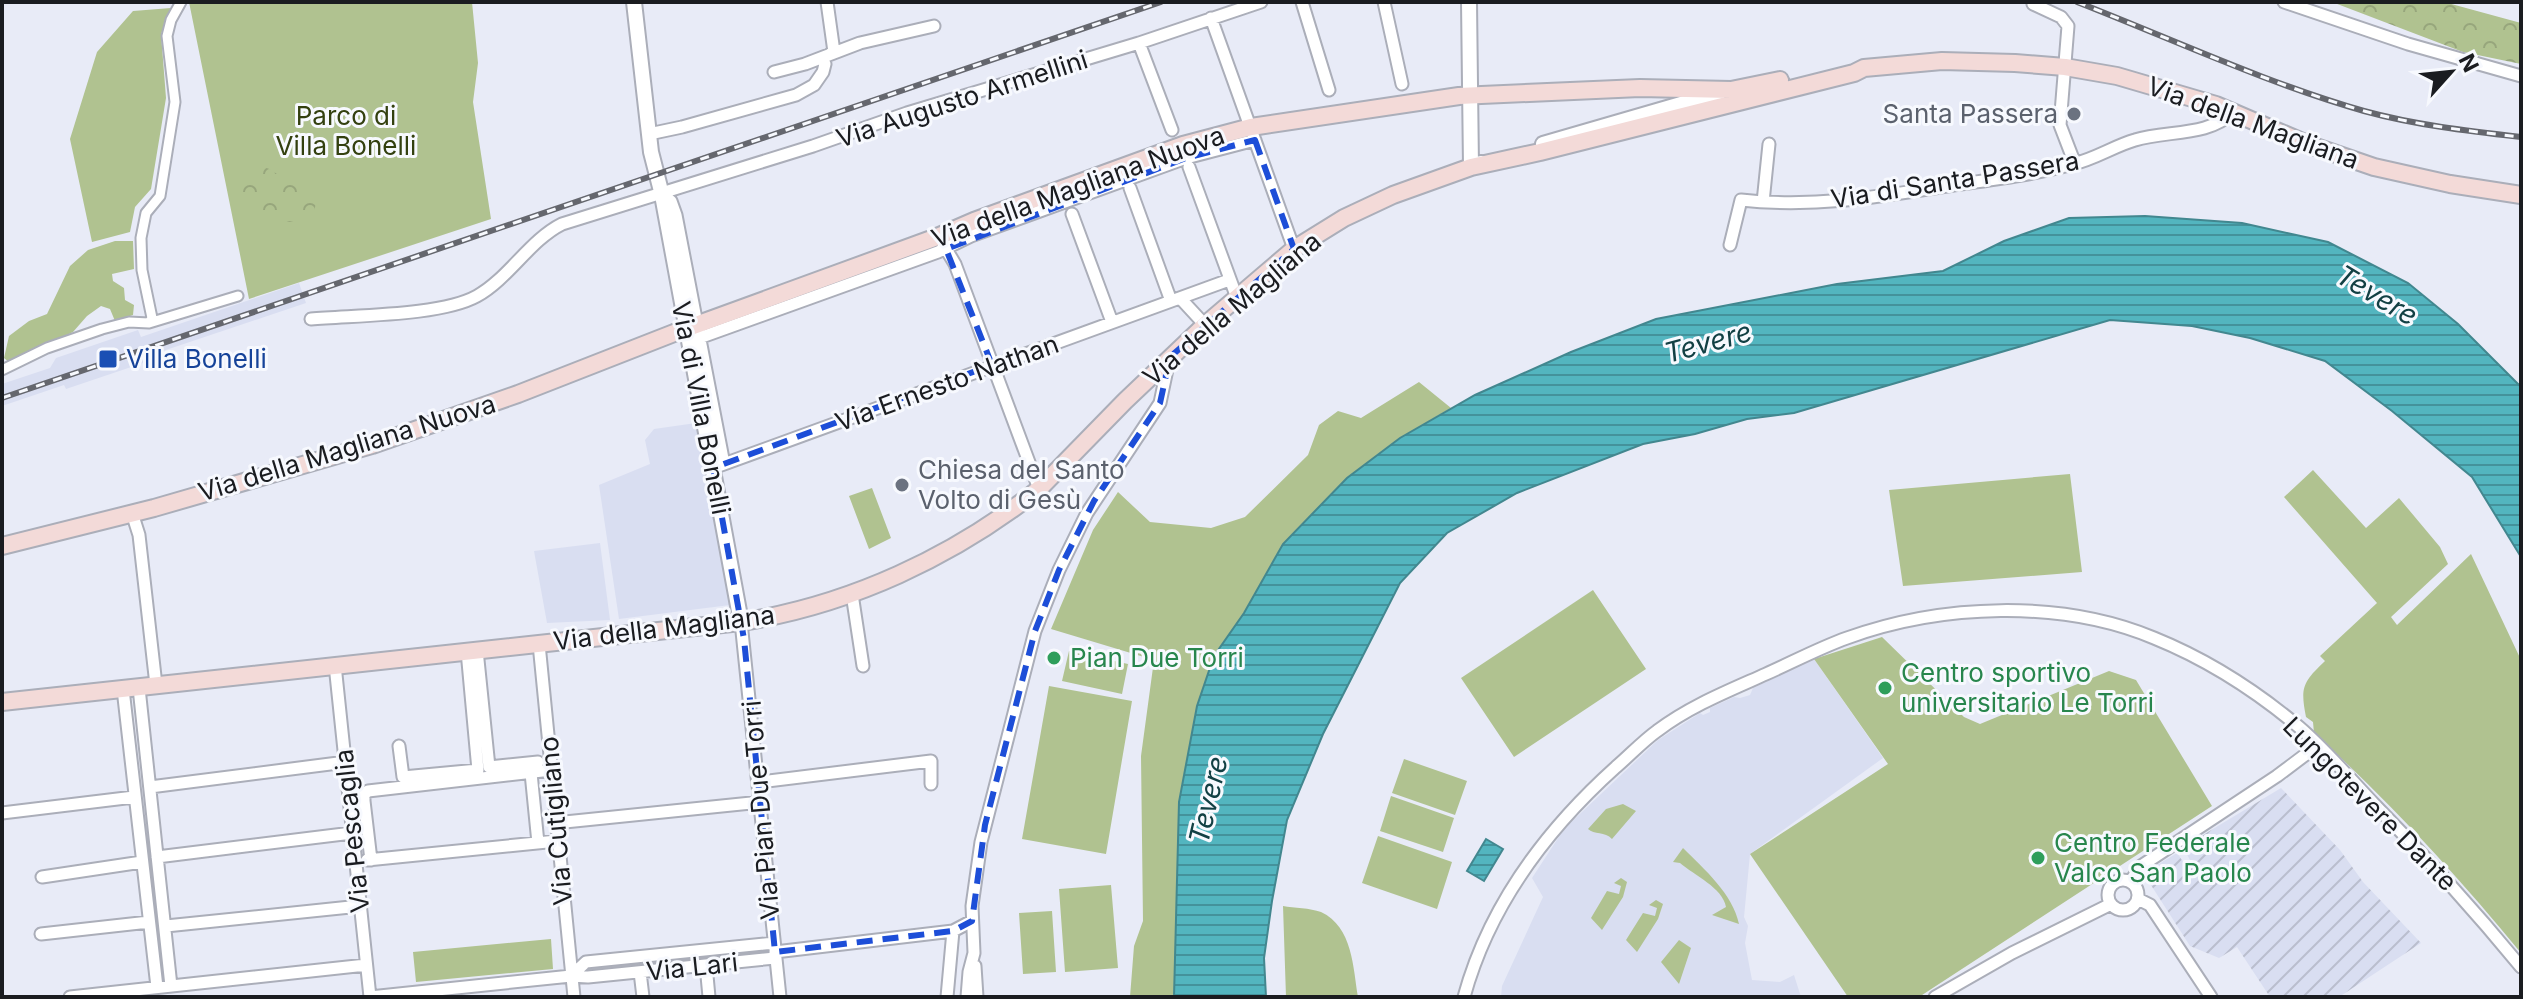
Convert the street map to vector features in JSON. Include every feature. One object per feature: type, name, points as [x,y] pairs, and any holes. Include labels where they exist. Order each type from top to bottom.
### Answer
[{"type":"main road","name":"Via della Magliana","points":[[2,702],[741,622],[852,594],[901,575],[1008,513],[1039,489],[1205,325],[1294,249],[1357,211],[1471,167],[1540,152],[1658,116],[1854,73],[1864,68],[1942,61],[2015,63],[2117,76],[2165,88],[2233,112],[2307,144],[2374,167],[2520,199]]},
{"type":"main road","name":"Via della Magliana Nuova","points":[[2,546],[132,513],[385,440],[942,243],[974,221],[1183,145],[1404,102],[1471,95],[1640,88],[1731,90],[1852,66],[1864,68]]},
{"type":"street","points":[[149,323],[152,318],[142,270],[141,238],[146,213],[160,196],[175,102],[167,36],[181,2]]},
{"type":"street","name":"Via di Villa Bonelli","points":[[634,2],[652,158],[694,331],[741,622]]},
{"type":"street","points":[[649,134],[796,95],[814,85],[828,58],[827,2]]},
{"type":"street","name":"Via Augusto Armellini","points":[[311,319],[452,305],[478,295],[559,225],[662,195],[907,113],[1139,43],[1261,2]]},
{"type":"street","points":[[1302,2],[1329,90]]},
{"type":"street","points":[[1384,2],[1402,84]]},
{"type":"street","points":[[1469,2],[1471,167]]},
{"type":"street","points":[[2284,2],[2438,53],[2521,76]]},
{"type":"street","points":[[2033,4],[2057,15],[2066,23],[2068,34],[2060,125],[2075,164]]},
{"type":"street","points":[[1211,18],[1294,249]]},
{"type":"street","points":[[774,72],[828,58],[913,29],[934,26]]},
{"type":"street","points":[[1139,43],[1172,130]]},
{"type":"street","points":[[1640,88],[1657,100],[1658,116]]},
{"type":"street","name":"Via della Magliana","points":[[1658,116],[1731,90]]},
{"type":"street","name":"Via di Santa Passera","points":[[1763,202],[1841,202],[2075,164],[2134,140],[2205,127],[2224,120],[2233,112]]},
{"type":"street","points":[[1730,245],[1741,200],[1763,202],[1769,144]]},
{"type":"street","points":[[1189,167],[1237,298]]},
{"type":"street","points":[[1130,188],[1176,300],[1205,325]]},
{"type":"street","points":[[1072,214],[1112,322]]},
{"type":"street","points":[[942,243],[955,264],[1039,489]]},
{"type":"street","name":"Via Ernesto Nathan","points":[[718,466],[1229,280]]},
{"type":"street","points":[[2,370],[47,348],[102,329],[129,322],[149,323],[238,296]]},
{"type":"street","points":[[977,997],[972,906],[985,825],[1039,620],[1087,513],[1160,403],[1170,357]]},
{"type":"street","points":[[132,513],[139,535],[156,685]]},
{"type":"street","points":[[852,594],[863,666]]},
{"type":"street","name":"Lungotevere Dante","points":[[1464,997],[1477,960],[1506,899],[1558,825],[1651,735],[1709,700],[1846,638],[1935,616],[1987,612],[2027,611],[2097,619],[2157,639],[2225,674],[2282,714],[2317,746],[2455,889],[2521,967]]},
{"type":"street","name":"Via Pian Due Torri","points":[[741,622],[780,997]]},
{"type":"street","name":"Via Cutigliano","points":[[539,644],[574,997]]},
{"type":"street","points":[[472,650],[489,767],[538,762]]},
{"type":"street","points":[[399,746],[403,777],[478,770],[472,650]]},
{"type":"street","name":"Via Pescaglia","points":[[335,665],[370,997]]},
{"type":"street","points":[[131,688],[150,787],[166,926],[165,989]]},
{"type":"street","points":[[131,688],[134,797],[149,922],[165,989]]},
{"type":"street","points":[[2130,882],[2141,866],[2317,746]]},
{"type":"street","points":[[760,782],[931,761],[931,784]]},
{"type":"street","points":[[150,787],[346,762]]},
{"type":"street","points":[[371,860],[364,795],[368,791],[551,770]]},
{"type":"street","points":[[531,773],[538,843]]},
{"type":"street","points":[[2,813],[134,797]]},
{"type":"street","points":[[555,823],[761,802]]},
{"type":"street","points":[[157,857],[352,833]]},
{"type":"street","points":[[355,861],[557,841]]},
{"type":"street","points":[[42,877],[142,862]]},
{"type":"street","points":[[2120,880],[2130,882],[2137,889],[2138,899],[2132,907],[2124,910],[2111,904],[2108,894],[2112,885],[2120,880]]},
{"type":"street","points":[[2138,899],[2150,905],[2211,997]]},
{"type":"street","points":[[1935,997],[1991,964],[2111,904]]},
{"type":"street","points":[[166,926],[360,906]]},
{"type":"street","points":[[571,976],[586,962],[775,951],[953,931],[972,921]]},
{"type":"street","points":[[41,934],[149,922]]},
{"type":"street","points":[[947,997],[953,931]]},
{"type":"street","name":"Via Lari","points":[[370,997],[706,965],[775,951]]},
{"type":"street","points":[[967,997],[974,953]]},
{"type":"street","points":[[70,997],[366,965]]},
{"type":"street","points":[[706,965],[709,997]]},
{"type":"street","points":[[640,972],[643,997]]},
{"type":"highlighted area","points":[[1255,140],[1294,249],[1170,357],[1160,403],[1094,501],[1059,570],[1035,631],[985,825],[972,921],[953,931],[775,952],[744,639],[713,468],[992,365],[946,249],[1186,158]]},
{"type":"shaded area","points":[[299,283],[306,303],[148,356],[149,361],[66,389],[64,385],[2,406],[2,384],[50,368],[56,358],[138,330],[141,337]]},
{"type":"shaded area","points":[[696,423],[730,605],[619,619],[599,485],[650,464],[645,440],[654,429]]},
{"type":"shaded area","points":[[600,543],[610,620],[547,623],[534,551]]},
{"type":"shaded area","points":[[1814,659],[1883,758],[1750,854],[1744,917],[1748,926],[1745,943],[1752,980],[1780,982],[1794,975],[1801,997],[1501,997],[1502,986],[1543,897],[1532,878],[1564,829],[1658,740],[1700,713],[1710,712],[1710,708],[1734,697],[1750,695],[1753,688]]},
{"type":"shaded area","points":[[2281,788],[2421,943],[2339,997],[2270,997],[2237,947],[2219,958],[2190,946],[2149,882],[2148,872],[2152,868],[2177,853],[2184,863],[2190,860],[2183,847]]},
{"type":"green space","name":"Parco di Villa Bonelli","points":[[189,2],[472,2],[478,63],[473,102],[491,219],[249,299]]},
{"type":"green space","points":[[2332,2],[2444,2],[2521,23],[2521,64],[2463,52]]},
{"type":"green space","points":[[171,8],[161,34],[166,98],[151,189],[135,207],[130,232],[92,242],[70,139],[97,52],[133,11]]},
{"type":"green space","points":[[250,165],[270,170],[317,197],[313,218],[289,222],[242,209],[232,180]]},
{"type":"green space","points":[[115,241],[133,241],[134,269],[112,274],[113,281],[124,288],[125,300],[134,305],[133,315],[115,321],[110,309],[101,306],[73,332],[10,363],[4,358],[9,336],[29,321],[47,314],[70,266],[88,250]]},
{"type":"green space","points":[[1419,382],[1451,408],[1400,438],[1347,478],[1283,544],[1244,613],[1214,656],[1178,907],[1174,997],[1130,997],[1134,946],[1143,921],[1141,756],[1154,660],[1051,629],[1093,530],[1118,492],[1150,522],[1211,528],[1245,517],[1308,455],[1319,425],[1338,411],[1361,418]]},
{"type":"green space","points":[[2313,470],[2366,528],[2399,498],[2440,547],[2448,564],[2391,617],[2397,625],[2471,554],[2521,660],[2521,953],[2422,839],[2314,733],[2313,722],[2306,717],[2303,699],[2305,686],[2325,661],[2320,656],[2377,603],[2284,497]]},
{"type":"green space","points":[[2070,474],[2082,572],[1903,586],[1889,490]]},
{"type":"green space","points":[[872,488],[891,538],[869,549],[849,496]]},
{"type":"green space","points":[[1593,590],[1646,669],[1514,757],[1461,678]]},
{"type":"green space","points":[[1882,637],[1964,717],[1980,724],[2109,671],[2136,680],[2212,806],[1919,997],[1848,997],[1750,854],[1888,764],[1814,659]]},
{"type":"green space","points":[[1069,651],[1128,664],[1122,694],[1062,681]]},
{"type":"green space","points":[[1049,686],[1132,701],[1106,854],[1022,839]]},
{"type":"green space","points":[[1404,759],[1467,781],[1455,815],[1392,793]]},
{"type":"green space","points":[[1391,796],[1454,818],[1443,852],[1380,831]]},
{"type":"green space","points":[[1623,804],[1636,811],[1612,839],[1588,829],[1606,809]]},
{"type":"green space","points":[[1378,836],[1452,862],[1437,909],[1362,883]]},
{"type":"green space","points":[[1683,848],[1724,892],[1739,924],[1712,915],[1726,907],[1724,900],[1707,882],[1680,863],[1673,862]]},
{"type":"green space","points":[[1621,878],[1627,882],[1623,897],[1602,930],[1591,918],[1607,891],[1619,894],[1621,886],[1614,883]]},
{"type":"green space","points":[[1111,885],[1118,968],[1065,972],[1059,889]]},
{"type":"green space","points":[[1656,900],[1663,904],[1658,919],[1637,952],[1626,940],[1643,913],[1655,916],[1657,908],[1649,905]]},
{"type":"green space","points":[[1283,906],[1321,912],[1340,928],[1350,949],[1358,997],[1286,997]]},
{"type":"green space","points":[[1052,911],[1056,972],[1023,974],[1019,913]]},
{"type":"green space","points":[[551,939],[553,969],[416,982],[413,952]]},
{"type":"green space","points":[[1679,940],[1691,948],[1679,984],[1661,962]]},
{"type":"water","name":"Tevere","points":[[2145,216],[2242,223],[2328,242],[2408,283],[2458,324],[2521,387],[2521,557],[2472,477],[2325,361],[2250,338],[2192,326],[2110,320],[1794,413],[1747,419],[1695,434],[1643,444],[1517,493],[1447,533],[1400,583],[1323,734],[1287,820],[1264,958],[1266,997],[1174,997],[1179,802],[1197,706],[1214,656],[1244,613],[1283,544],[1347,478],[1400,438],[1475,395],[1571,352],[1656,319],[1837,284],[1943,271],[2004,241],[2069,218]]},
{"type":"water","points":[[1486,839],[1503,849],[1484,881],[1467,871]]},
{"type":"railway","points":[[2,398],[1161,2]]},
{"type":"railway","points":[[2077,2],[2327,100],[2422,124],[2521,137]]},
{"type":"place","name":"Santa Passera","points":[[2074,114]]},
{"type":"place","name":"Villa Bonelli","points":[[108,359]]},
{"type":"place","name":"Chiesa del Santo Volto di Gesù","points":[[902,485]]},
{"type":"place","name":"Pian Due Torri","points":[[1054,658]]},
{"type":"place","name":"Centro sportivo universitario Le Torri","points":[[1885,688]]},
{"type":"place","name":"Centro Federale Valco San Paolo","points":[[2038,858]]}]
